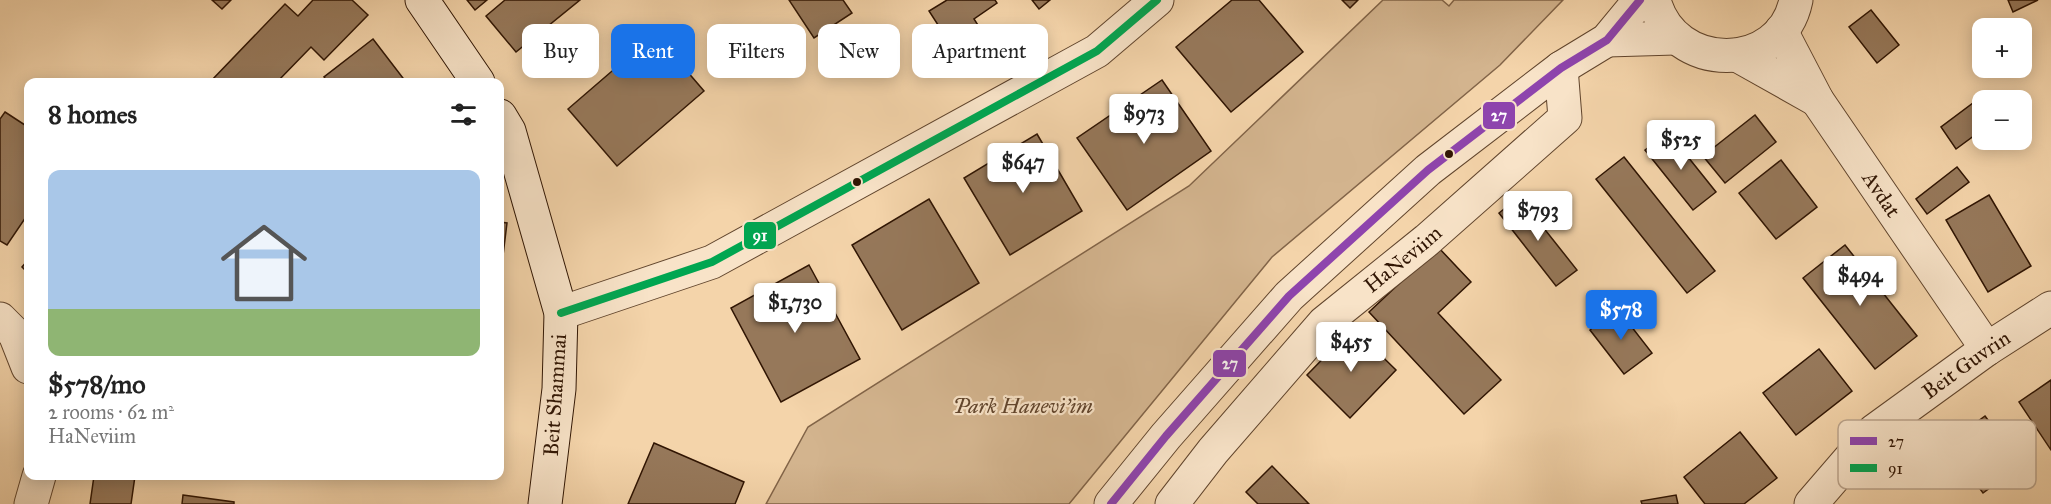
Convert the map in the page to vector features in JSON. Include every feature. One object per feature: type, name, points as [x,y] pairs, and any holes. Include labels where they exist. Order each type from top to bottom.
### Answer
[{"type":"street","points":[[422,0],[475,78]]},
{"type":"street","points":[[561,313],[712,262],[1097,51],[1157,0]]},
{"type":"street","points":[[1112,504],[1166,436],[1289,296],[1428,170],[1562,68],[1607,40],[1640,0]]},
{"type":"street","points":[[1654,0],[1658,14],[1675,38],[1694,50],[1715,56],[1737,56],[1761,47],[1781,31],[1794,9],[1796,0]]},
{"type":"street","name":"Avdat","points":[[1781,31],[1817,100],[1987,349]]},
{"type":"street","points":[[1607,40],[1675,38]]},
{"type":"street","name":"Avdat","points":[[1737,56],[1817,100]]},
{"type":"street","name":"HaNeviim","points":[[1172,504],[1213,452],[1324,323],[1427,240],[1565,118],[1562,68]]},
{"type":"street","name":"Beit Shammai","points":[[504,123],[509,131],[561,313],[559,390],[545,504]]},
{"type":"street","name":"Beit Guvrin","points":[[1889,420],[1987,349],[2051,309]]},
{"type":"street","points":[[0,319],[15,334],[24,357]]},
{"type":"street","name":"Beit Guvrin","points":[[1811,504],[1838,473]]},
{"type":"street","points":[[31,504],[38,480]]},
{"type":"green space","name":"Park Hanevi'im","points":[[1383,0],[1442,0],[1449,6],[1454,0],[1563,0],[1500,65],[1272,257],[1069,504],[766,504],[808,427],[1189,186]]},
{"type":"building","points":[[212,0],[231,0],[222,9]]},
{"type":"building","points":[[313,0],[352,0],[368,15],[324,60],[311,47],[281,78],[214,78],[285,4],[298,16]]},
{"type":"building","points":[[467,0],[487,0],[475,10]]},
{"type":"building","points":[[505,0],[580,0],[550,24],[522,24],[522,47],[516,52],[486,16]]},
{"type":"building","points":[[789,0],[843,0],[852,13],[835,24],[818,24],[818,35],[814,38]]},
{"type":"building","points":[[947,0],[995,0],[997,3],[974,19],[977,24],[937,24],[929,11]]},
{"type":"building","points":[[1032,0],[1050,0],[1039,9]]},
{"type":"building","points":[[1232,0],[1259,0],[1303,52],[1231,112],[1176,47]]},
{"type":"building","points":[[1342,0],[1358,0],[1350,8]]},
{"type":"building","points":[[2008,0],[2038,0],[2013,12]]},
{"type":"building","points":[[1871,10],[1899,45],[1877,63],[1849,27]]},
{"type":"building","points":[[373,39],[403,78],[325,78]]},
{"type":"building","points":[[611,72],[611,78],[693,78],[704,91],[617,166],[568,109]]},
{"type":"building","points":[[1162,80],[1211,151],[1127,210],[1077,138]]},
{"type":"building","points":[[1972,104],[1972,137],[1956,149],[1941,127]]},
{"type":"building","points":[[5,112],[24,124],[24,220],[7,245],[0,241],[0,119]]},
{"type":"building","points":[[1755,115],[1776,142],[1725,183],[1703,156]]},
{"type":"building","points":[[1668,132],[1716,192],[1693,210],[1645,150]]},
{"type":"building","points":[[1037,134],[1082,211],[1010,255],[964,178]]},
{"type":"building","points":[[1624,157],[1715,271],[1687,293],[1596,179]]},
{"type":"building","points":[[1781,160],[1817,207],[1776,239],[1739,193]]},
{"type":"building","points":[[1957,167],[1969,182],[1927,214],[1916,199]]},
{"type":"building","points":[[1989,195],[2031,266],[1988,292],[1946,220]]},
{"type":"building","points":[[1519,197],[1577,270],[1556,286],[1499,213]]},
{"type":"building","points":[[929,199],[979,283],[902,330],[852,245]]},
{"type":"building","points":[[504,223],[507,223],[504,247]]},
{"type":"building","points":[[1845,245],[1917,336],[1875,369],[1803,278]]},
{"type":"building","points":[[1438,247],[1471,282],[1438,313],[1501,380],[1464,414],[1369,312]]},
{"type":"building","points":[[809,265],[860,359],[781,402],[731,308]]},
{"type":"building","points":[[1617,308],[1652,353],[1624,374],[1590,330]]},
{"type":"building","points":[[1353,328],[1396,370],[1350,418],[1307,375]]},
{"type":"building","points":[[1819,349],[1852,391],[1796,435],[1763,393]]},
{"type":"building","points":[[2051,380],[2051,450],[2036,428],[2036,420],[2031,420],[2019,402]]},
{"type":"building","points":[[1740,432],[1777,478],[1744,504],[1705,504],[1684,477]]},
{"type":"building","points":[[654,443],[744,482],[735,504],[628,504]]},
{"type":"building","points":[[1272,466],[1309,504],[1258,504],[1246,492]]},
{"type":"building","points":[[93,480],[134,480],[131,504],[90,504]]},
{"type":"building","points":[[183,495],[234,502],[234,504],[182,504]]},
{"type":"building","points":[[1676,495],[1678,504],[1642,504],[1641,501]]},
{"type":"transit line","name":"91","points":[[561,313],[712,262],[1097,51],[1157,0]]},
{"type":"transit line","name":"27","points":[[1111,504],[1166,436],[1289,296],[1428,170],[1561,68],[1607,40],[1640,0]]}]
